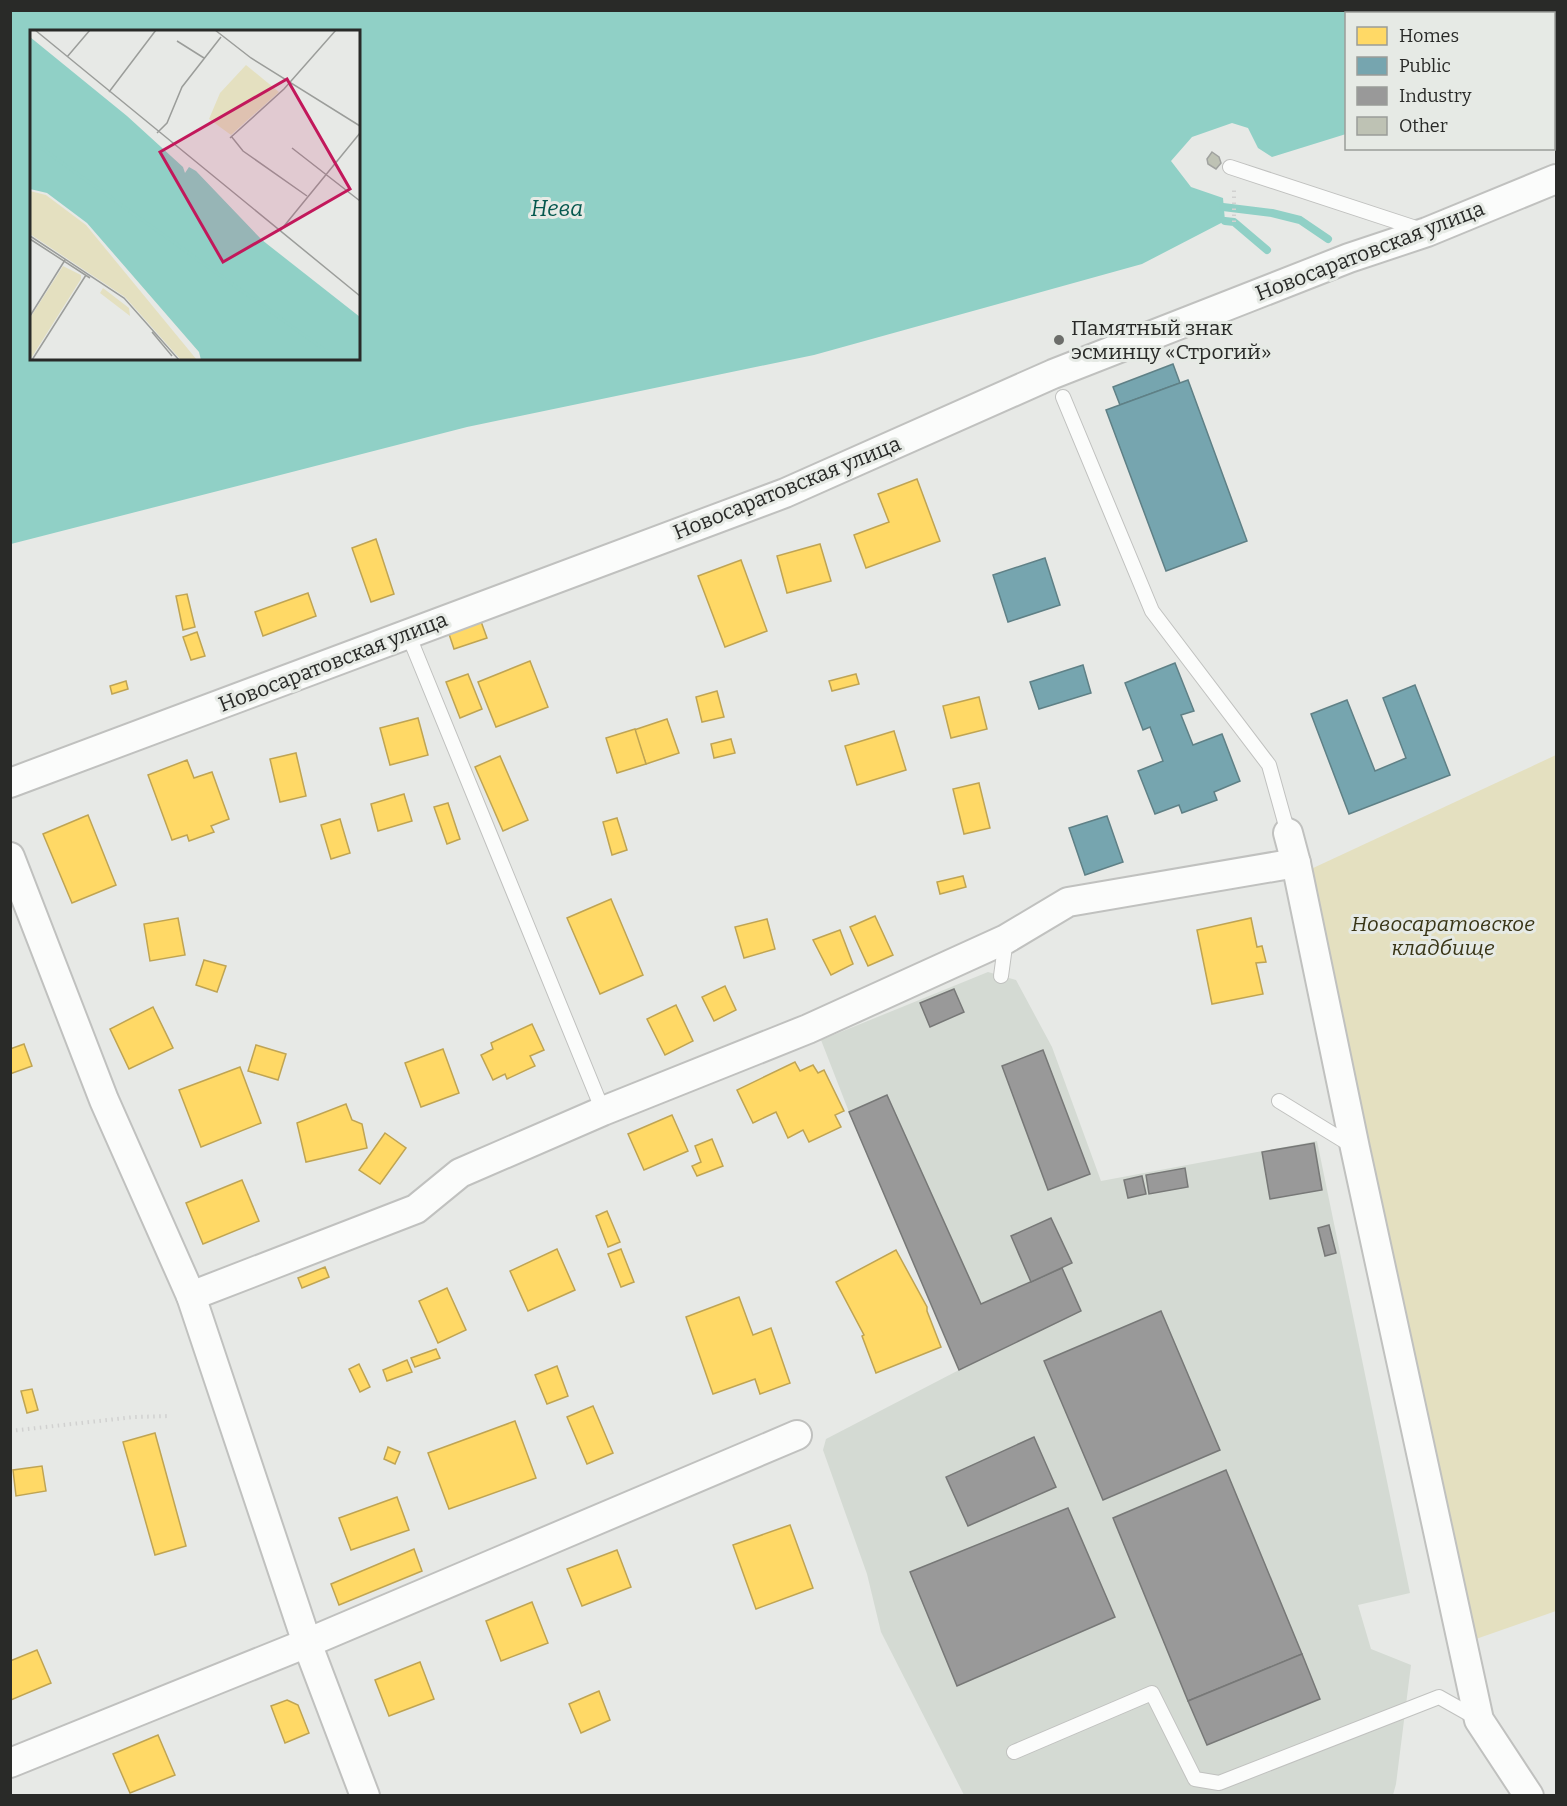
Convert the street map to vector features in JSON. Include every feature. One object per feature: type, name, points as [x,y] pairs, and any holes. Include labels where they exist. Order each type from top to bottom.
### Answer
[{"type":"street","name":"Новосаратовская улица","points":[[10,783],[785,493],[1053,374],[1349,258],[1427,232],[1557,179]]},
{"type":"street","points":[[1288,833],[1479,1720],[1529,1796]]},
{"type":"street","points":[[10,857],[104,1100],[191,1296],[307,1643],[365,1796]]},
{"type":"street","points":[[191,1296],[416,1209],[460,1173],[603,1111],[808,1029],[1006,939],[1068,902],[1296,863]]},
{"type":"street","points":[[10,1763],[307,1643],[797,1435]]},
{"type":"lane","points":[[1230,167],[1427,232]]},
{"type":"lane","points":[[1063,397],[1152,611],[1269,765],[1288,833]]},
{"type":"lane","points":[[408,634],[603,1111]]},
{"type":"lane","points":[[1001,976],[1006,939]]},
{"type":"lane","points":[[1280,1101],[1355,1148]]},
{"type":"lane","points":[[1014,1752],[1152,1693],[1195,1779],[1219,1783],[1439,1697],[1479,1720]]},
{"type":"path","points":[[1234,222],[1235,194]]},
{"type":"path","points":[[10,1431],[171,1416]]},
{"type":"shaded area","points":[[988,972],[1016,980],[1052,1047],[1101,1181],[1317,1141],[1410,1593],[1358,1605],[1371,1649],[1411,1665],[1393,1795],[964,1795],[881,1632],[867,1574],[823,1450],[826,1439],[959,1370],[849,1112],[821,1040]]},
{"type":"green space","name":"Новосаратовское кладбище","points":[[1556,755],[1556,1611],[1476,1639],[1311,869]]},
{"type":"water","name":"Нева","points":[[11,10],[1556,10],[1555,70],[1555,12],[1345,12],[1345,134],[1272,157],[1258,148],[1248,128],[1232,123],[1192,137],[1171,161],[1191,187],[1223,198],[1225,221],[1142,264],[814,355],[467,427],[11,544]]},
{"type":"building: Homes","points":[[917,479],[940,541],[866,568],[854,535],[889,522],[878,494]]},
{"type":"building: Homes","points":[[376,539],[394,594],[371,602],[352,548]]},
{"type":"building: Homes","points":[[820,544],[831,581],[787,593],[777,556]]},
{"type":"building: Homes","points":[[741,560],[767,631],[725,647],[698,576]]},
{"type":"building: Homes","points":[[308,593],[316,616],[263,636],[255,612]]},
{"type":"building: Homes","points":[[187,594],[195,627],[183,630],[176,596]]},
{"type":"building: Homes","points":[[479,616],[487,638],[454,649],[447,628]]},
{"type":"building: Homes","points":[[197,632],[205,656],[191,660],[183,637]]},
{"type":"building: Homes","points":[[530,661],[548,707],[496,727],[478,682]]},
{"type":"building: Homes","points":[[468,674],[482,709],[460,718],[446,682]]},
{"type":"building: Homes","points":[[856,674],[859,684],[832,691],[829,681]]},
{"type":"building: Homes","points":[[126,681],[128,689],[112,694],[110,686]]},
{"type":"building: Homes","points":[[717,691],[724,717],[702,722],[696,697]]},
{"type":"building: Homes","points":[[979,697],[987,729],[951,738],[943,706]]},
{"type":"building: Homes","points":[[418,718],[428,755],[390,765],[380,728]]},
{"type":"building: Homes","points":[[667,719],[679,753],[646,764],[634,730]]},
{"type":"building: Homes","points":[[635,729],[646,764],[617,773],[606,738]]},
{"type":"building: Homes","points":[[894,731],[906,770],[857,785],[845,746]]},
{"type":"building: Homes","points":[[731,739],[735,753],[714,758],[711,744]]},
{"type":"building: Homes","points":[[296,753],[306,796],[280,802],[270,759]]},
{"type":"building: Homes","points":[[500,756],[528,820],[503,831],[475,767]]},
{"type":"building: Homes","points":[[187,760],[194,778],[212,772],[229,819],[211,826],[214,832],[189,841],[187,835],[172,840],[148,775]]},
{"type":"building: Homes","points":[[979,783],[990,828],[964,834],[953,789]]},
{"type":"building: Homes","points":[[404,794],[412,821],[378,831],[371,804]]},
{"type":"building: Homes","points":[[448,803],[460,839],[447,844],[434,807]]},
{"type":"building: Homes","points":[[88,815],[116,885],[72,903],[43,834]]},
{"type":"building: Homes","points":[[617,818],[627,850],[612,855],[603,822]]},
{"type":"building: Homes","points":[[340,819],[350,853],[331,859],[321,825]]},
{"type":"building: Homes","points":[[963,876],[966,887],[940,894],[937,882]]},
{"type":"building: Homes","points":[[611,899],[643,975],[600,994],[567,918]]},
{"type":"building: Homes","points":[[875,916],[893,955],[868,966],[850,927]]},
{"type":"building: Homes","points":[[178,918],[185,955],[150,961],[144,924]]},
{"type":"building: Homes","points":[[1251,918],[1257,947],[1262,946],[1266,962],[1256,963],[1263,994],[1212,1004],[1197,930]]},
{"type":"building: Homes","points":[[767,919],[775,949],[744,958],[735,927]]},
{"type":"building: Homes","points":[[840,930],[853,964],[831,975],[813,940]]},
{"type":"building: Homes","points":[[204,960],[226,966],[217,992],[196,985]]},
{"type":"building: Homes","points":[[725,986],[736,1010],[714,1021],[702,997]]},
{"type":"building: Homes","points":[[676,1005],[693,1041],[665,1055],[647,1019]]},
{"type":"building: Homes","points":[[153,1007],[173,1048],[129,1069],[110,1029]]},
{"type":"building: Homes","points":[[532,1024],[544,1050],[530,1056],[535,1066],[507,1079],[505,1074],[493,1080],[481,1055],[493,1049],[491,1043]]},
{"type":"building: Homes","points":[[24,1044],[32,1066],[10,1074],[10,1049]]},
{"type":"building: Homes","points":[[256,1045],[286,1054],[278,1080],[248,1071]]},
{"type":"building: Homes","points":[[443,1049],[459,1093],[421,1107],[405,1063]]},
{"type":"building: Homes","points":[[795,1062],[800,1071],[813,1065],[818,1073],[824,1070],[844,1111],[835,1115],[841,1127],[809,1142],[803,1130],[788,1138],[776,1112],[753,1123],[737,1090]]},
{"type":"building: Homes","points":[[240,1067],[261,1123],[201,1147],[179,1090]]},
{"type":"building: Homes","points":[[346,1104],[352,1120],[362,1124],[367,1148],[306,1162],[297,1123]]},
{"type":"building: Homes","points":[[672,1115],[688,1151],[644,1170],[628,1134]]},
{"type":"building: Homes","points":[[385,1133],[406,1148],[380,1184],[359,1170]]},
{"type":"building: Homes","points":[[712,1139],[723,1166],[697,1176],[692,1166],[701,1162],[695,1146]]},
{"type":"building: Homes","points":[[242,1180],[259,1221],[203,1244],[186,1203]]},
{"type":"building: Homes","points":[[607,1211],[620,1242],[608,1247],[596,1216]]},
{"type":"building: Homes","points":[[557,1249],[575,1290],[528,1311],[510,1271]]},
{"type":"building: Homes","points":[[621,1249],[634,1282],[621,1287],[608,1254]]},
{"type":"building: Homes","points":[[896,1250],[927,1307],[941,1347],[876,1373],[862,1336],[864,1335],[836,1282]]},
{"type":"building: Homes","points":[[325,1267],[329,1277],[302,1288],[298,1278]]},
{"type":"building: Homes","points":[[447,1288],[466,1330],[438,1343],[419,1301]]},
{"type":"building: Homes","points":[[739,1297],[753,1335],[771,1328],[790,1383],[760,1394],[755,1379],[713,1394],[686,1317]]},
{"type":"building: Homes","points":[[436,1349],[440,1358],[415,1367],[411,1358]]},
{"type":"building: Homes","points":[[407,1360],[412,1372],[387,1381],[383,1370]]},
{"type":"building: Homes","points":[[359,1364],[370,1387],[360,1392],[349,1369]]},
{"type":"building: Homes","points":[[557,1366],[568,1396],[547,1404],[535,1375]]},
{"type":"building: Homes","points":[[32,1389],[38,1410],[27,1413],[21,1391]]},
{"type":"building: Homes","points":[[593,1406],[613,1453],[587,1464],[567,1417]]},
{"type":"building: Homes","points":[[515,1421],[536,1478],[449,1509],[428,1453]]},
{"type":"building: Homes","points":[[155,1433],[186,1546],[155,1555],[123,1442]]},
{"type":"building: Homes","points":[[388,1447],[400,1452],[395,1464],[384,1459]]},
{"type":"building: Homes","points":[[42,1466],[46,1491],[16,1496],[13,1470]]},
{"type":"building: Homes","points":[[397,1497],[409,1530],[351,1550],[339,1518]]},
{"type":"building: Homes","points":[[790,1525],[813,1588],[756,1609],[733,1545]]},
{"type":"building: Homes","points":[[414,1549],[422,1571],[339,1605],[331,1584]]},
{"type":"building: Homes","points":[[617,1550],[631,1587],[582,1606],[567,1569]]},
{"type":"building: Homes","points":[[532,1602],[548,1643],[501,1661],[486,1621]]},
{"type":"building: Homes","points":[[37,1650],[51,1683],[11,1700],[10,1661]]},
{"type":"building: Homes","points":[[420,1662],[434,1699],[389,1716],[375,1680]]},
{"type":"building: Homes","points":[[599,1691],[610,1720],[581,1733],[569,1704]]},
{"type":"building: Homes","points":[[287,1700],[298,1705],[309,1733],[285,1743],[271,1706]]},
{"type":"building: Homes","points":[[158,1735],[175,1775],[130,1793],[113,1754]]},
{"type":"building: Public","points":[[1173,364],[1180,383],[1120,405],[1113,387]]},
{"type":"building: Public","points":[[1188,380],[1247,541],[1166,571],[1106,410]]},
{"type":"building: Public","points":[[1045,558],[1060,605],[1008,622],[993,575]]},
{"type":"building: Public","points":[[1175,663],[1194,711],[1181,715],[1193,745],[1222,734],[1240,781],[1214,792],[1217,800],[1182,813],[1179,805],[1155,814],[1138,771],[1163,761],[1150,727],[1143,730],[1125,683]]},
{"type":"building: Public","points":[[1083,665],[1091,693],[1039,709],[1030,682]]},
{"type":"building: Public","points":[[1415,685],[1450,775],[1349,814],[1311,714],[1347,700],[1375,771],[1406,758],[1383,698]]},
{"type":"building: Public","points":[[1107,816],[1123,862],[1085,875],[1069,828]]},
{"type":"building: Industry","points":[[954,989],[964,1012],[930,1027],[920,1003]]},
{"type":"building: Industry","points":[[1043,1050],[1090,1174],[1048,1190],[1002,1066]]},
{"type":"building: Industry","points":[[887,1095],[981,1304],[1062,1268],[1081,1311],[959,1370],[849,1112]]},
{"type":"building: Industry","points":[[1314,1143],[1322,1190],[1270,1199],[1262,1152]]},
{"type":"building: Industry","points":[[1185,1168],[1188,1187],[1149,1194],[1146,1175]]},
{"type":"building: Industry","points":[[1142,1176],[1146,1194],[1128,1198],[1124,1180]]},
{"type":"building: Industry","points":[[1051,1218],[1072,1263],[1031,1282],[1011,1236]]},
{"type":"building: Industry","points":[[1329,1225],[1336,1253],[1325,1256],[1318,1228]]},
{"type":"building: Industry","points":[[1161,1311],[1220,1450],[1103,1500],[1044,1361]]},
{"type":"building: Industry","points":[[1034,1437],[1056,1487],[968,1526],[946,1477]]},
{"type":"building: Industry","points":[[1226,1470],[1302,1654],[1188,1701],[1113,1518]]},
{"type":"building: Industry","points":[[1068,1508],[1115,1617],[957,1686],[910,1572]]},
{"type":"building: Industry","points":[[1302,1654],[1320,1699],[1207,1745],[1188,1701]]},
{"type":"building: Other","points":[[1212,152],[1219,157],[1221,163],[1216,169],[1208,164],[1207,159]]},
{"type":"waterway","points":[[1223,207],[1272,213],[1300,220],[1328,239]]},
{"type":"waterway","points":[[1225,221],[1234,222],[1267,250]]},
{"type":"place","name":"Памятный знак эсминцу «Строгий»","points":[[1059,340]]}]
